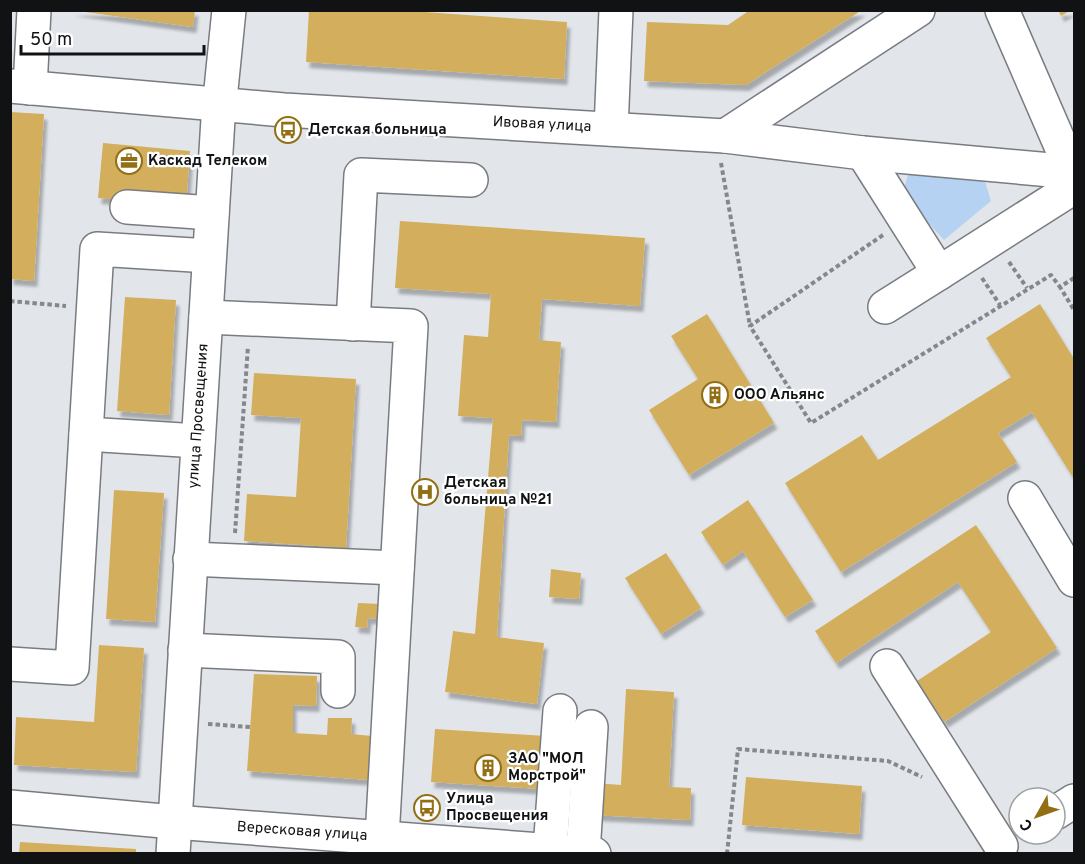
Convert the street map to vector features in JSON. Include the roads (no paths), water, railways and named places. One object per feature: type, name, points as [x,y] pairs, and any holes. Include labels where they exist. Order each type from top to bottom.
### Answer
[{"type":"street","points":[[20,87],[34,10]]},
{"type":"street","name":"улица Просвещения","points":[[173,838],[219,104],[229,10]]},
{"type":"street","points":[[611,129],[616,10]]},
{"type":"street","points":[[720,136],[918,10]]},
{"type":"street","points":[[885,307],[939,273],[1074,178],[1002,10]]},
{"type":"street","name":"Ивовая улица","points":[[20,87],[284,110],[720,136],[1074,178]]},
{"type":"street","points":[[863,153],[939,273]]},
{"type":"street","points":[[353,324],[361,175],[471,180]]},
{"type":"street","points":[[127,207],[212,213]]},
{"type":"street","points":[[10,664],[72,668],[97,249],[210,256]]},
{"type":"street","points":[[206,317],[411,326],[382,838]]},
{"type":"street","points":[[86,434],[198,441]]},
{"type":"street","points":[[1025,498],[1074,580]]},
{"type":"street","points":[[190,559],[397,568]]},
{"type":"street","points":[[185,650],[338,657],[338,691]]},
{"type":"street","points":[[887,666],[1002,844]]},
{"type":"street","points":[[550,850],[560,711]]},
{"type":"street","points":[[588,853],[591,727]]},
{"type":"street","name":"Вересковая улица","points":[[10,807],[173,838],[382,838],[588,853]]},
{"type":"place","name":"Детская больница","points":[[288,130]]},
{"type":"place","name":"Каскад Телеком","points":[[129,161]]},
{"type":"place","name":"ООО Альянс","points":[[715,395]]},
{"type":"place","name":"Детская больница №21","points":[[425,492]]},
{"type":"place","name":"ЗАО \"МОЛ Морстрой\"","points":[[488,768]]},
{"type":"place","name":"Улица Просвещения","points":[[427,808]]}]
